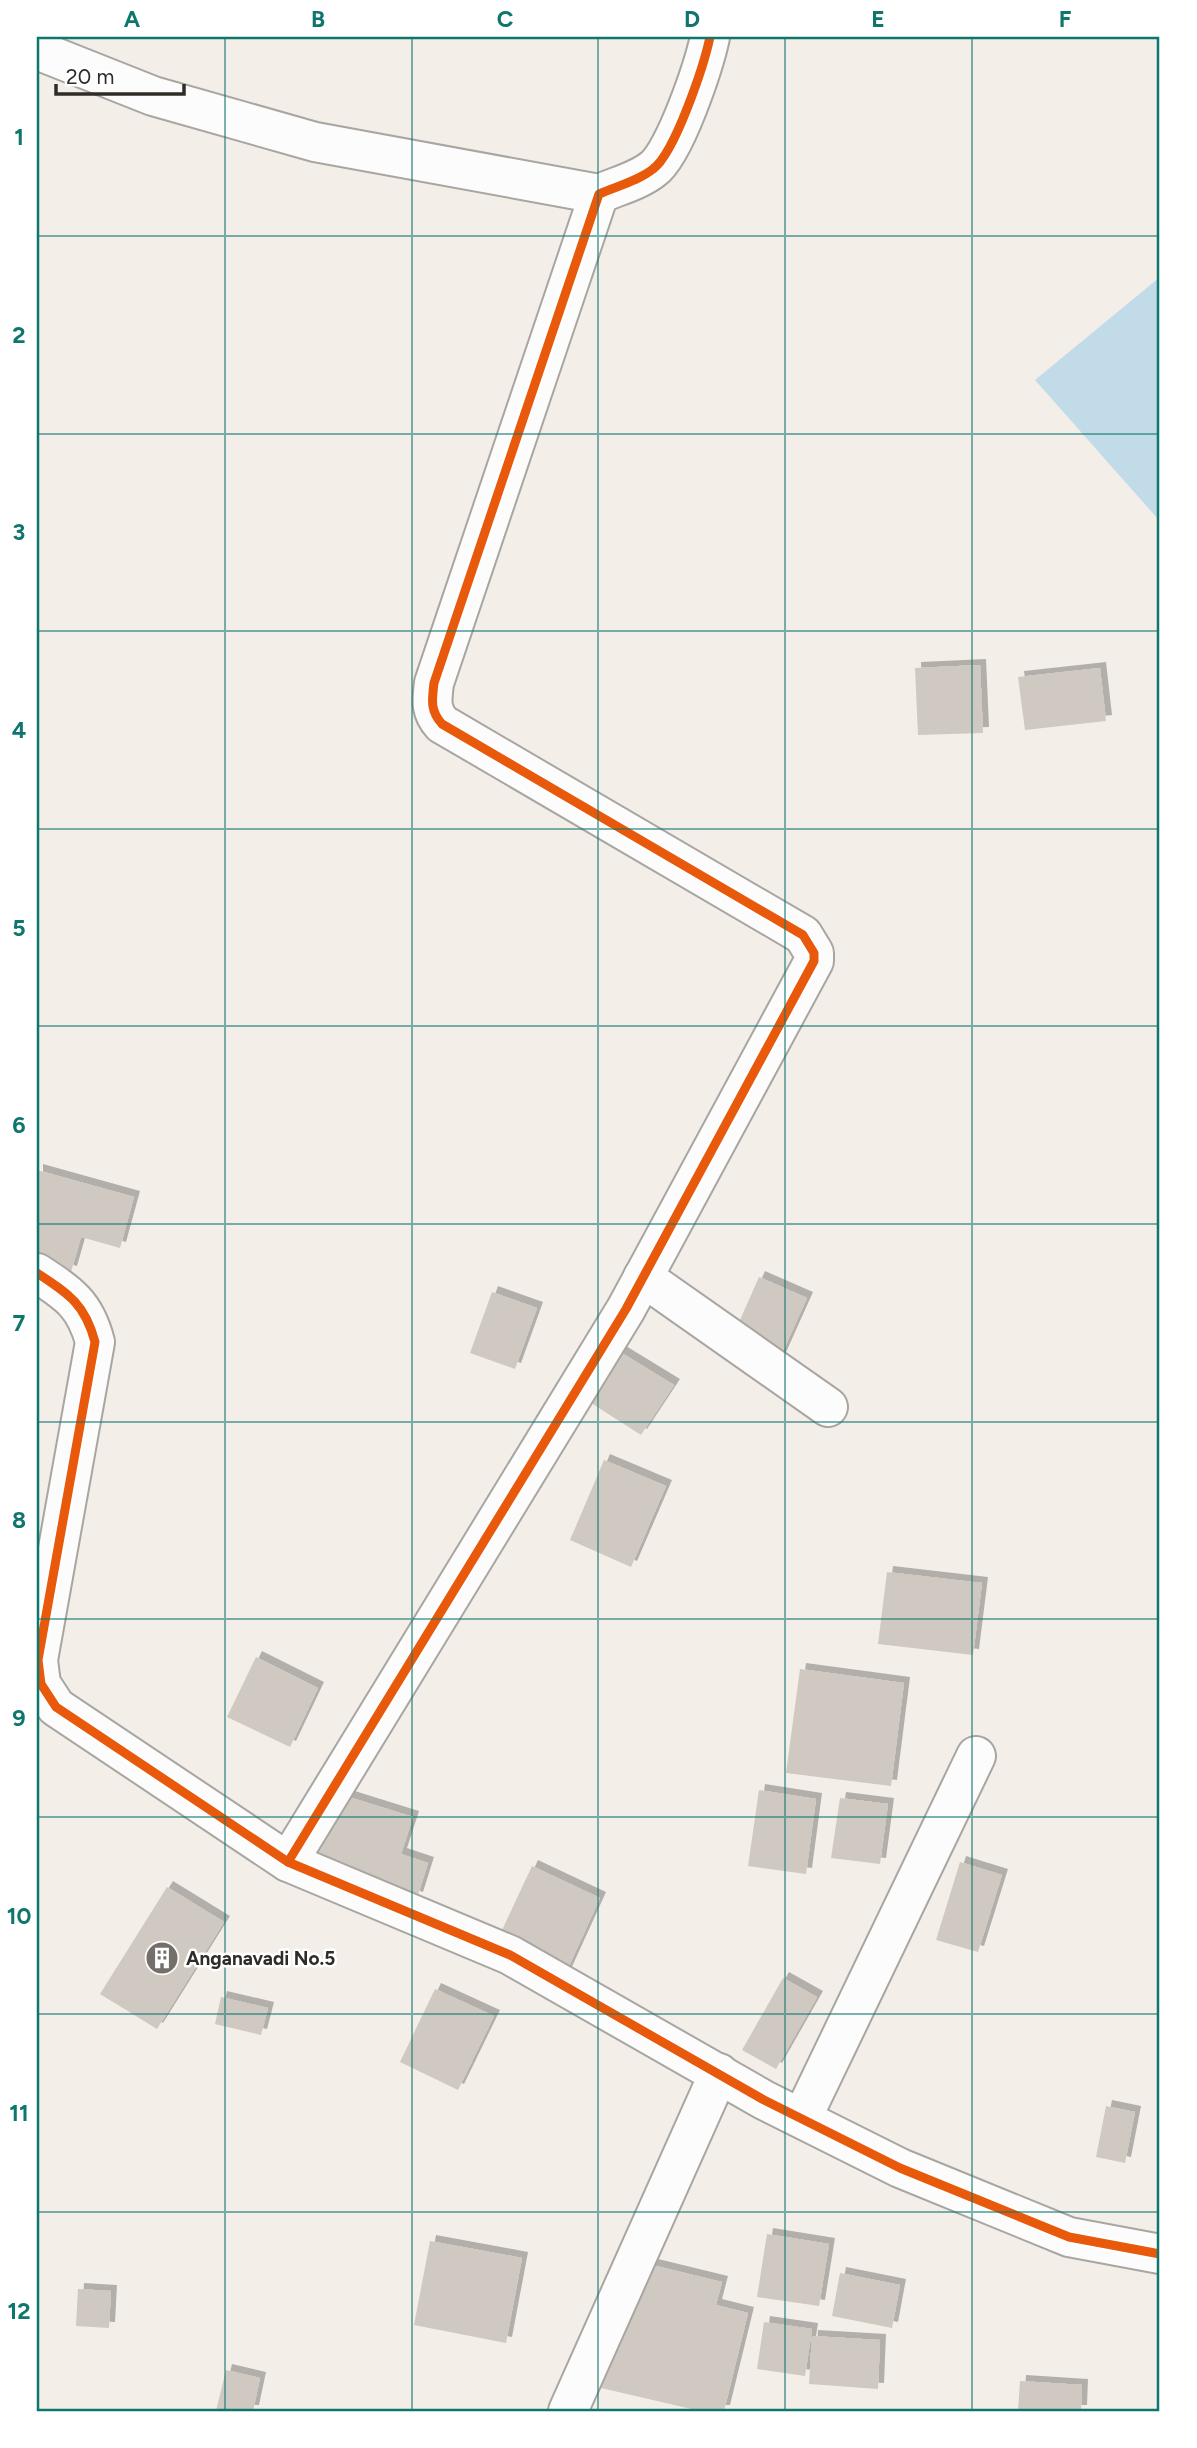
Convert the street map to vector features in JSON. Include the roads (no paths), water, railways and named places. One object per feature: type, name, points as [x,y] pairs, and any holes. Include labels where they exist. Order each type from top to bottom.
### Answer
[{"type":"street","points":[[37,50],[153,96],[315,142],[599,194],[639,177],[667,155],[706,55],[710,37]]},
{"type":"street","points":[[288,1862],[643,1277],[814,961],[814,953],[803,935],[442,724],[432,706],[435,683],[599,194]]},
{"type":"street","points":[[37,1273],[71,1296],[89,1319],[95,1342],[38,1660],[41,1684],[56,1707],[288,1862],[510,1955],[719,2073],[900,2168],[1069,2237],[1160,2254]]},
{"type":"street","points":[[643,1277],[828,1407]]},
{"type":"street","points":[[802,2118],[976,1756]]},
{"type":"street","points":[[568,2411],[719,2073]]},
{"type":"water","points":[[1160,277],[1160,517],[1158,519],[1035,380]]},
{"type":"place","name":"Anganavadi No.5","points":[[162,1958]]}]
